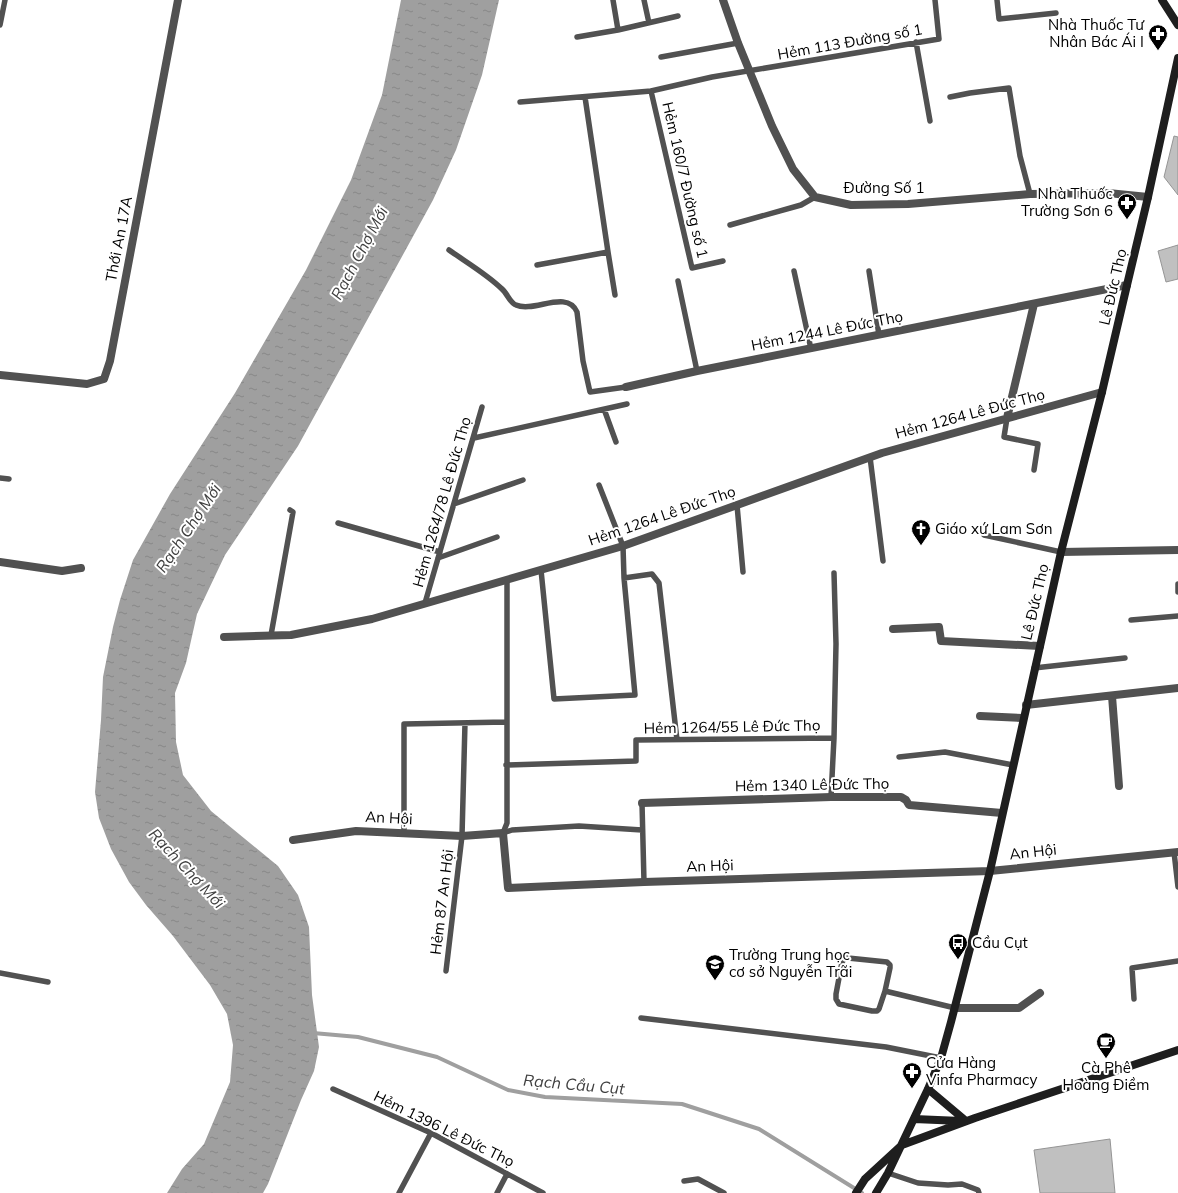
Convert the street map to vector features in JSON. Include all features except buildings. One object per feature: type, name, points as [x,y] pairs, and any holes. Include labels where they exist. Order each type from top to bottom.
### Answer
[{"type":"main road","points":[[1162,0],[1178,25]]},
{"type":"main road","name":"Lê Đức Thọ","points":[[877,1192],[888,1174],[928,1089],[941,1058],[955,1008],[990,871],[1034,668],[1061,552],[1102,392],[1148,197],[1178,58]]},
{"type":"main road","points":[[902,1145],[966,1121],[1178,1050]]},
{"type":"main road","points":[[928,1089],[966,1121]]},
{"type":"main road","points":[[914,1120],[966,1121]]},
{"type":"main road","name":"Lê Đức Thọ","points":[[856,1193],[865,1179],[902,1145]]},
{"type":"street","name":"Thới An 17A","points":[[0,375],[87,384],[104,379],[110,361],[178,0]]},
{"type":"street","points":[[723,0],[738,43],[772,126],[793,169],[815,197]]},
{"type":"street","name":"Đường Số 1","points":[[815,197],[851,205],[858,205],[908,204],[1030,194],[1108,193],[1148,197]]},
{"type":"street","name":"Hẻm 1244 Lê Đức Thọ","points":[[626,387],[696,371],[1127,285]]},
{"type":"street","points":[[1007,418],[1034,304]]},
{"type":"street","name":"Hẻm 1264 Lê Đức Thọ","points":[[224,637],[291,635],[372,619],[426,604],[623,546],[870,457],[1102,392]]},
{"type":"street","points":[[1061,552],[1178,550]]},
{"type":"street","points":[[0,562],[62,571],[80,568]]},
{"type":"street","points":[[893,629],[938,628],[941,641],[1040,646]]},
{"type":"street","points":[[1026,705],[1178,688]]},
{"type":"street","points":[[1112,696],[1119,786]]},
{"type":"street","points":[[980,716],[1024,718]]},
{"type":"street","name":"Hẻm 1340 Lê Đức Thọ","points":[[642,803],[831,797],[901,797],[906,800],[909,805],[1002,813]]},
{"type":"street","name":"An Hội","points":[[293,840],[356,831],[404,832],[462,836],[503,833],[508,888],[644,882],[990,871],[1176,852]]},
{"type":"street","points":[[955,1008],[1019,1008],[1040,993]]},
{"type":"lane","points":[[0,24],[5,0]]},
{"type":"lane","points":[[613,0],[618,30]]},
{"type":"lane","points":[[644,0],[648,23]]},
{"type":"lane","name":"Hẻm 113 Đường số 1","points":[[520,102],[651,91],[712,77],[939,39],[935,0]]},
{"type":"lane","points":[[997,0],[999,19],[1056,13]]},
{"type":"lane","points":[[577,37],[618,30],[678,16]]},
{"type":"lane","points":[[916,42],[930,121]]},
{"type":"lane","points":[[662,57],[738,43]]},
{"type":"lane","points":[[950,97],[1009,88],[1020,156],[1030,194]]},
{"type":"lane","name":"Hẻm 160/7 Đường số 1","points":[[651,91],[692,268],[723,261]]},
{"type":"lane","points":[[585,97],[615,295]]},
{"type":"lane","points":[[730,225],[801,205],[815,197]]},
{"type":"lane","points":[[449,250],[500,287],[516,305],[530,306],[562,302],[573,305],[577,312],[583,361],[590,392],[626,387]]},
{"type":"lane","points":[[537,265],[608,252]]},
{"type":"lane","points":[[794,271],[811,349]]},
{"type":"lane","points":[[869,271],[879,335]]},
{"type":"lane","points":[[678,281],[696,371]]},
{"type":"lane","points":[[474,438],[626,404]]},
{"type":"lane","name":"Hẻm 1264/78 Lê Đức Thọ","points":[[426,604],[482,407]]},
{"type":"lane","points":[[604,409],[616,442]]},
{"type":"lane","points":[[1007,418],[1004,437],[1038,444],[1034,470]]},
{"type":"lane","points":[[870,457],[883,561]]},
{"type":"lane","points":[[0,478],[9,479]]},
{"type":"lane","points":[[454,504],[523,480]]},
{"type":"lane","points":[[541,570],[554,699],[634,695],[624,578],[623,546],[599,485]]},
{"type":"lane","points":[[737,505],[743,572]]},
{"type":"lane","points":[[271,635],[293,512],[290,510]]},
{"type":"lane","points":[[338,523],[440,552]]},
{"type":"lane","points":[[984,535],[1061,552]]},
{"type":"lane","points":[[438,558],[497,537]]},
{"type":"lane","points":[[831,797],[836,644],[834,573]]},
{"type":"lane","points":[[624,578],[652,574],[659,583],[677,740]]},
{"type":"lane","points":[[503,833],[507,823],[507,580]]},
{"type":"lane","points":[[1178,584],[1178,592]]},
{"type":"lane","points":[[1131,620],[1178,616]]},
{"type":"lane","points":[[1034,668],[1124,658]]},
{"type":"lane","points":[[404,832],[404,724],[506,722]]},
{"type":"lane","points":[[462,836],[465,723]]},
{"type":"lane","name":"Hẻm 1264/55 Lê Đức Thọ","points":[[506,765],[636,761],[636,740],[834,738]]},
{"type":"lane","points":[[899,757],[945,752],[1013,765]]},
{"type":"lane","points":[[642,803],[644,882]]},
{"type":"lane","points":[[503,833],[512,830],[579,826],[642,830]]},
{"type":"lane","name":"Hẻm 87 An Hội","points":[[446,971],[462,836]]},
{"type":"lane","points":[[1176,852],[1178,887]]},
{"type":"lane","points":[[845,958],[887,962],[890,965],[890,968],[885,991],[877,1011],[839,1004],[836,999],[836,994],[842,962],[845,958]]},
{"type":"lane","points":[[1134,999],[1132,968],[1178,961]]},
{"type":"lane","points":[[0,973],[48,982]]},
{"type":"lane","points":[[885,991],[955,1008]]},
{"type":"lane","points":[[641,1018],[886,1047],[941,1058]]},
{"type":"lane","name":"Hẻm 1396 Lê Đức Thọ","points":[[333,1089],[431,1133],[543,1193]]},
{"type":"lane","points":[[399,1193],[431,1133]]},
{"type":"lane","points":[[497,1193],[507,1174]]},
{"type":"lane","points":[[888,1174],[918,1183],[948,1185],[962,1184],[978,1190],[979,1193]]},
{"type":"lane","points":[[684,1181],[698,1178],[724,1193]]},
{"type":"water","name":"Rạch Chợ Mới","points":[[401,0],[499,0],[482,75],[456,150],[433,200],[298,446],[225,555],[197,614],[186,663],[175,693],[176,742],[183,775],[211,811],[278,866],[298,895],[309,927],[312,995],[319,1047],[314,1071],[263,1193],[167,1193],[182,1169],[204,1144],[230,1082],[233,1045],[227,1014],[210,985],[173,936],[146,905],[129,882],[111,849],[99,818],[95,792],[103,677],[113,627],[133,560],[170,494],[235,393],[306,270],[351,180],[382,95]]},
{"type":"waterway","name":"Rạch Cầu Cụt","points":[[313,1033],[358,1037],[437,1057],[508,1090],[545,1097],[682,1104],[759,1129],[862,1193]]},
{"type":"place","name":"Nhà Thuốc Tư Nhân Bác Ái I","points":[[1158,51]]},
{"type":"place","name":"Nhà Thuốc Trường Sơn 6","points":[[1127,220]]},
{"type":"place","name":"Giáo xứ Lam Sơn","points":[[921,546]]},
{"type":"place","name":"Cầu Cụt","points":[[958,960]]},
{"type":"place","name":"Trường Trung học cơ sở Nguyễn Trãi","points":[[715,981]]},
{"type":"place","name":"Cà Phê Hoàng Điềm","points":[[1106,1059]]},
{"type":"place","name":"Cửa Hàng Vinfa Pharmacy","points":[[912,1089]]}]
